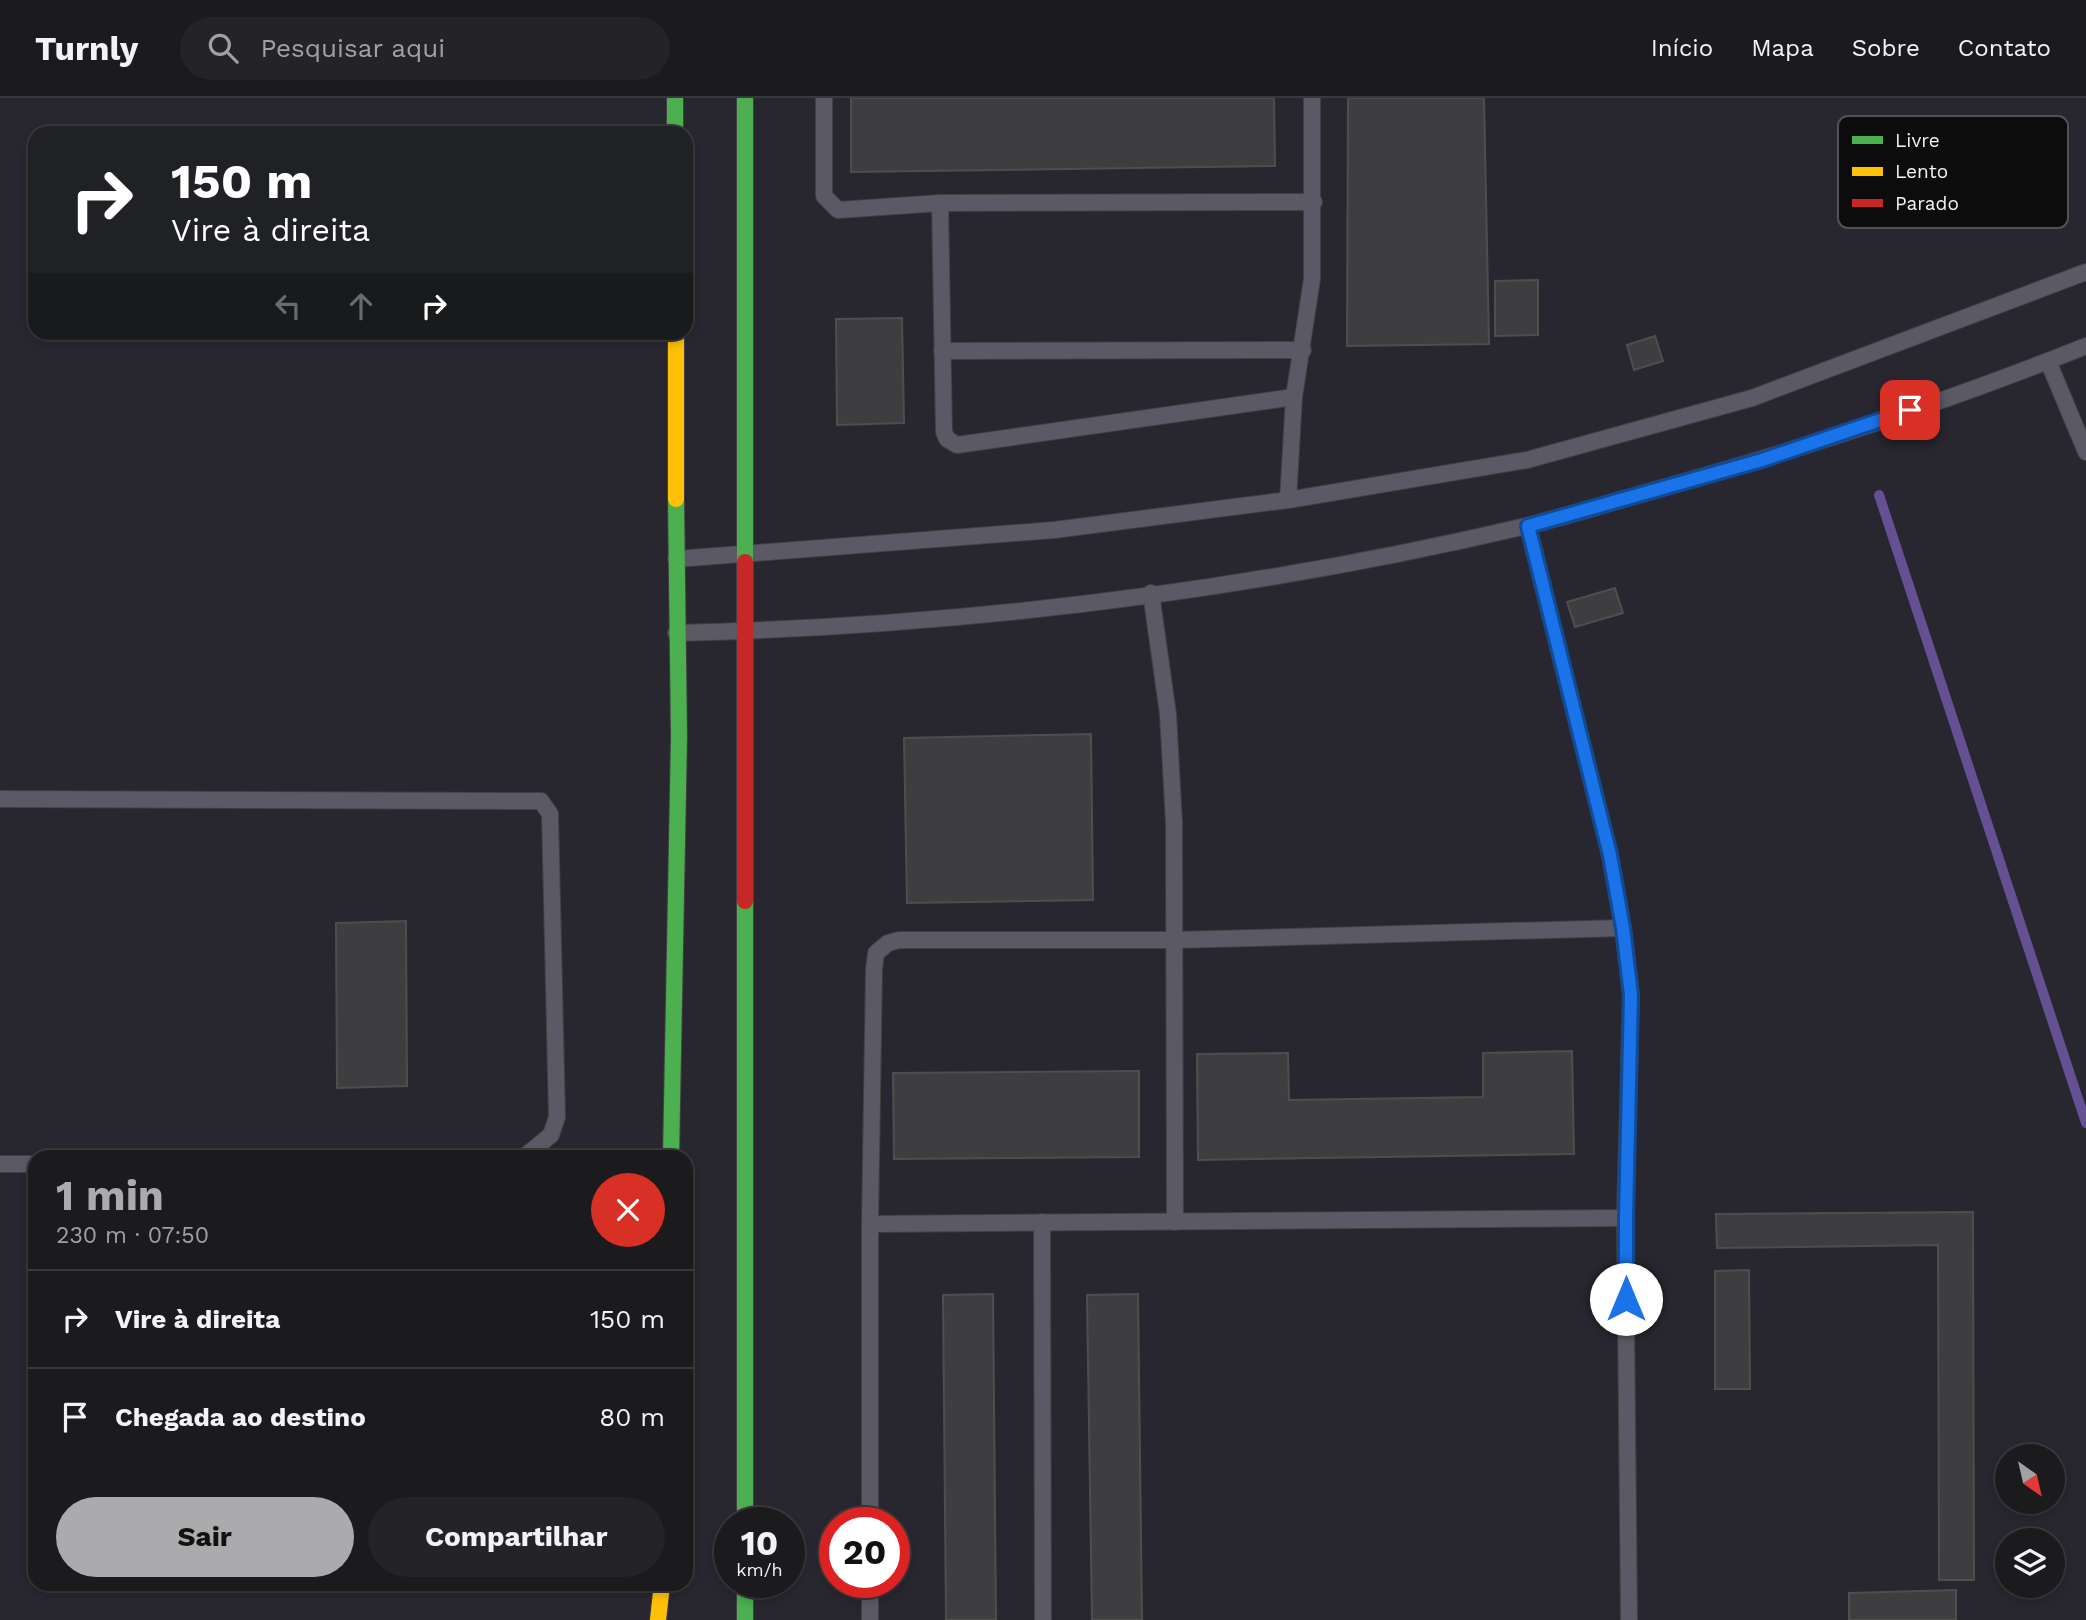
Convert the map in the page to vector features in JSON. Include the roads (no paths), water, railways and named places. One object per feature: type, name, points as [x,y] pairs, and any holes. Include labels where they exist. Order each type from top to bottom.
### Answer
[{"type":"street","points":[[675,98],[675,126]]},
{"type":"street","points":[[745,98],[745,1507]]},
{"type":"street","points":[[671,1150],[679,737],[676,632],[676,340]]},
{"type":"street","points":[[658,1620],[661,1591]]},
{"type":"street","points":[[745,1598],[745,1620]]},
{"type":"lane","points":[[824,98],[824,196],[829,204],[838,210],[940,203],[1314,202]]},
{"type":"lane","points":[[1289,500],[1294,397],[1312,278],[1312,98]]},
{"type":"lane","points":[[940,203],[944,432],[947,439],[957,445],[1294,397]]},
{"type":"lane","points":[[676,559],[1054,530],[1289,500],[1527,460],[1752,398],[2086,272]]},
{"type":"lane","points":[[676,632],[744,631],[1006,612],[1267,578],[1528,526],[1762,460],[2010,376],[2086,346]]},
{"type":"lane","points":[[942,351],[1303,349]]},
{"type":"lane","points":[[2048,361],[2086,452]]},
{"type":"lane","points":[[1528,526],[1610,855],[1631,995],[1626,1218],[1629,1620]]},
{"type":"lane","points":[[1152,593],[1168,714],[1174,823],[1175,1222]]},
{"type":"lane","points":[[0,799],[541,801],[550,814],[557,1117],[551,1135],[533,1150]]},
{"type":"lane","points":[[870,1507],[870,1224],[876,953],[888,943],[899,940],[1175,940],[1623,928]]},
{"type":"lane","points":[[0,1164],[28,1164]]},
{"type":"lane","points":[[870,1224],[1626,1218]]},
{"type":"lane","points":[[1042,1222],[1042,1620]]},
{"type":"lane","points":[[870,1598],[870,1620]]},
{"type":"waterway","points":[[1879,495],[2086,1123]]}]
